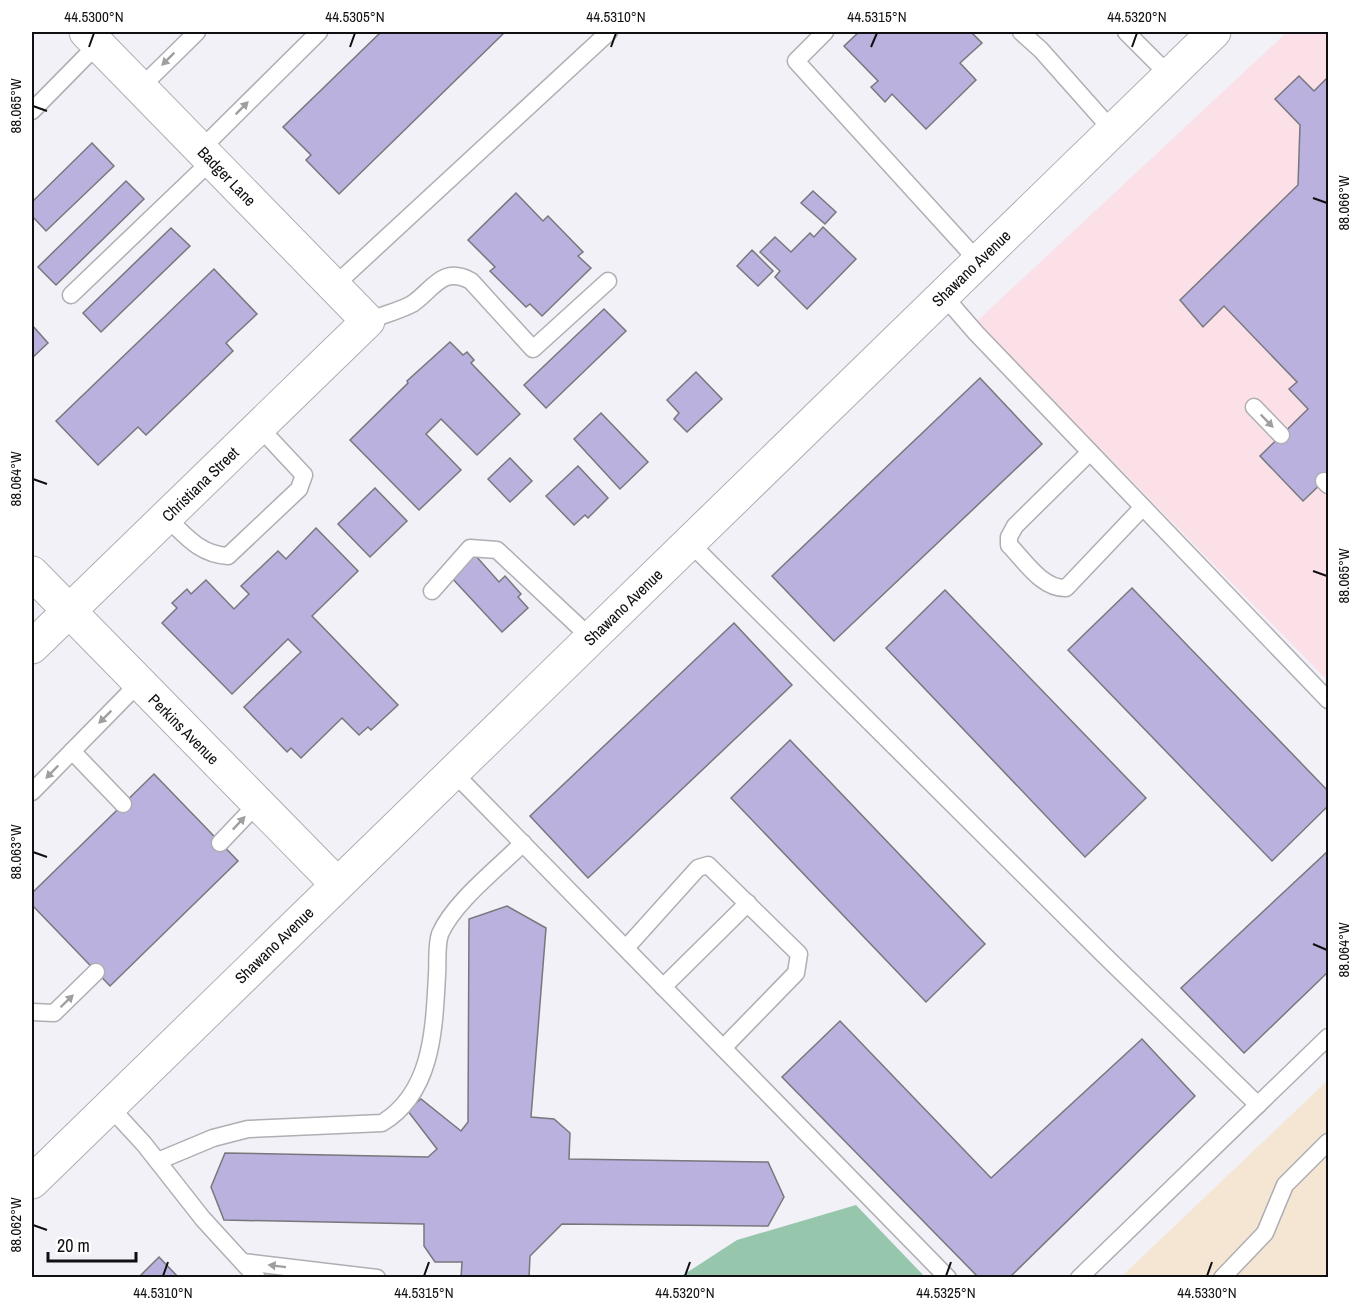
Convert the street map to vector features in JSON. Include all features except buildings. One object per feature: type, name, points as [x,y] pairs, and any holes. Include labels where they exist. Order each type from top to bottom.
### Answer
[{"type":"main road","name":"Shawano Avenue","points":[[32,1182],[1214,32]]},
{"type":"main road","name":"Badger Lane","points":[[92,38],[368,321]]},
{"type":"main road","name":"Christiana Street","points":[[32,647],[368,321]]},
{"type":"main road","name":"Perkins Avenue","points":[[32,573],[337,884]]},
{"type":"lane","points":[[140,88],[197,32]]},
{"type":"lane","points":[[71,295],[320,32]]},
{"type":"lane","points":[[334,286],[609,32]]},
{"type":"lane","points":[[825,32],[796,61],[978,261]]},
{"type":"lane","points":[[1021,32],[1041,50],[1112,130]]},
{"type":"lane","points":[[1126,32],[1169,75]]},
{"type":"lane","points":[[32,111],[92,38]]},
{"type":"lane","points":[[368,321],[411,304],[437,281],[448,276],[460,275],[471,281],[534,349],[608,281]]},
{"type":"lane","points":[[943,295],[976,333],[1329,700]]},
{"type":"lane","points":[[1254,407],[1281,435]]},
{"type":"lane","points":[[166,517],[203,550],[216,555],[228,556],[299,489],[304,475],[259,427]]},
{"type":"lane","points":[[1090,452],[1015,526],[1009,537],[1010,545],[1048,585],[1066,588],[1143,507]]},
{"type":"lane","points":[[689,542],[1104,956],[1258,1105]]},
{"type":"lane","points":[[432,591],[470,548],[497,550],[591,638]]},
{"type":"lane","points":[[32,792],[139,683]]},
{"type":"lane","points":[[72,751],[123,804]]},
{"type":"lane","points":[[453,772],[948,1278]]},
{"type":"lane","points":[[220,843],[258,803]]},
{"type":"lane","points":[[158,1161],[213,1138],[248,1129],[382,1123],[395,1115],[418,1086],[431,1046],[439,937],[450,915],[523,843]]},
{"type":"lane","points":[[626,948],[698,868],[708,865],[800,954],[796,973],[723,1048]]},
{"type":"lane","points":[[663,987],[748,903]]},
{"type":"lane","points":[[32,1012],[54,1013],[96,972]]},
{"type":"lane","points":[[1079,1278],[1329,1037]]},
{"type":"lane","points":[[109,1106],[158,1161],[203,1219],[257,1278]]},
{"type":"lane","points":[[1222,1278],[1265,1233],[1285,1185],[1329,1142]]},
{"type":"lane","points":[[243,1262],[377,1278]]},
{"type":"shaded area","points":[[1287,32],[1328,32],[1328,681],[976,322]]},
{"type":"shaded area","points":[[1328,1080],[1328,1277],[1121,1277]]},
{"type":"green space","points":[[856,1205],[925,1277],[680,1277],[737,1240]]}]
